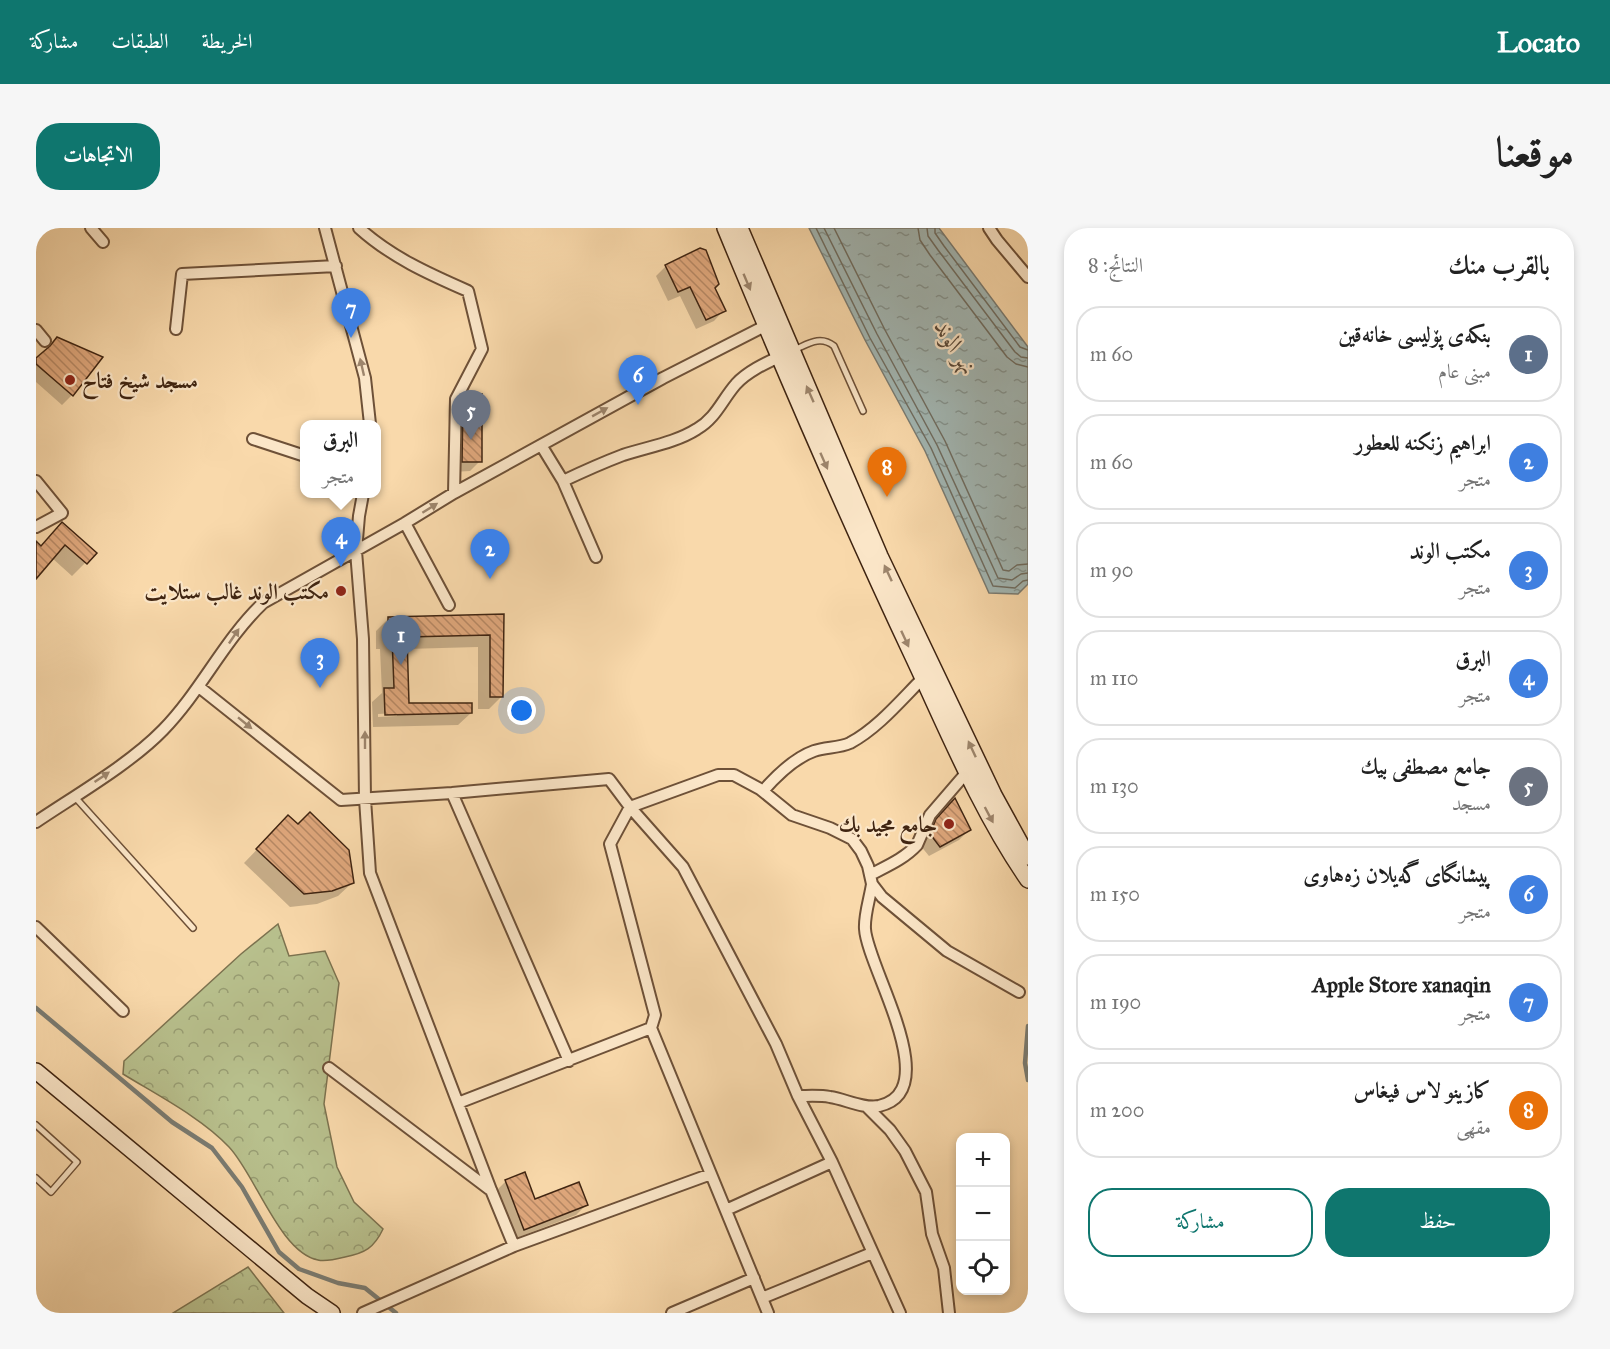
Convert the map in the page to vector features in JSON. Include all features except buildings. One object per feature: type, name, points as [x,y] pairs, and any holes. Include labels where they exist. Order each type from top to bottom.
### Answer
[{"type":"main road","points":[[724,228],[772,323],[868,561],[967,772],[995,827],[1028,880]]},
{"type":"main road","points":[[740,228],[772,323]]},
{"type":"main road","points":[[785,354],[994,795],[1028,856]]},
{"type":"main road","points":[[36,1071],[307,1296],[332,1313]]},
{"type":"street","points":[[91,228],[103,242]]},
{"type":"street","points":[[324,228],[365,378],[370,420]]},
{"type":"street","points":[[358,228],[381,246],[424,273],[468,291],[482,349],[456,399],[454,493]]},
{"type":"street","points":[[989,228],[1028,277]]},
{"type":"street","points":[[176,328],[182,274],[336,266]]},
{"type":"street","points":[[36,822],[121,764],[162,731],[200,687],[244,621],[263,603],[541,445],[663,378],[772,323]]},
{"type":"street","points":[[36,330],[45,341]]},
{"type":"street","points":[[563,481],[622,456],[696,430],[715,415],[742,378],[785,354]]},
{"type":"street","points":[[253,439],[300,454]]},
{"type":"street","points":[[541,445],[563,481],[596,557]]},
{"type":"street","points":[[36,481],[62,513],[36,527]]},
{"type":"street","points":[[363,498],[356,551],[364,668],[365,799],[370,873],[514,1246]]},
{"type":"street","points":[[405,523],[449,605]]},
{"type":"street","points":[[763,791],[778,774],[807,754],[843,746],[859,737],[923,678]]},
{"type":"street","points":[[200,687],[340,800],[452,794],[609,779],[630,807],[683,867],[771,1034],[900,1313]]},
{"type":"street","points":[[798,1096],[827,1096],[867,1107],[882,1105],[896,1096],[904,1082],[907,1061],[904,1044],[876,969],[865,929],[871,879],[914,849],[930,815],[967,772]]},
{"type":"street","points":[[768,1313],[651,1028],[655,1015],[610,844],[630,807],[725,774],[734,775],[763,791],[792,815],[830,828],[852,839],[861,851],[871,879],[882,897],[947,951],[1019,992]]},
{"type":"street","points":[[452,794],[569,1061]]},
{"type":"street","points":[[36,927],[123,1011]]},
{"type":"street","points":[[458,1102],[651,1028]]},
{"type":"street","points":[[329,1068],[491,1190]]},
{"type":"street","points":[[867,1107],[890,1130],[905,1151],[926,1192],[932,1234],[944,1268],[949,1313]]},
{"type":"street","points":[[726,1210],[832,1162]]},
{"type":"street","points":[[363,1313],[514,1246],[711,1174]]},
{"type":"street","points":[[762,1298],[872,1253]]},
{"type":"street","points":[[672,1313],[754,1278]]},
{"type":"lane","points":[[785,354],[821,339],[834,346],[862,411]]},
{"type":"lane","points":[[74,796],[193,928]]},
{"type":"lane","points":[[36,1125],[77,1162],[51,1192],[36,1178]]},
{"type":"green space","points":[[278,924],[289,956],[325,951],[339,983],[324,1104],[337,1167],[354,1202],[383,1229],[368,1249],[358,1254],[331,1260],[318,1260],[304,1254],[292,1243],[269,1211],[239,1159],[218,1136],[179,1107],[123,1074],[124,1061],[241,954]]},
{"type":"green space","points":[[248,1267],[284,1313],[173,1313]]},
{"type":"water","name":"نهر الوند","points":[[809,228],[939,228],[1028,347],[1028,584],[1018,594],[989,593],[925,451],[865,340]]},
{"type":"waterway","points":[[36,1008],[172,1122],[212,1148],[242,1187],[279,1252],[299,1269],[338,1283],[365,1288],[396,1313]]},
{"type":"waterway","points":[[1028,1026],[1025,1063],[1028,1080]]},
{"type":"place","name":"Apple Store xanaqin","points":[[351,338]]},
{"type":"place","name":"مسجد شيخ فتاح","points":[[70,380]]},
{"type":"place","name":"پیشانگای گەیلان زەهاوی","points":[[638,405]]},
{"type":"place","name":"جامع مصطفى بيك","points":[[471,440]]},
{"type":"place","name":"كازينو لاس فيغاس","points":[[887,497]]},
{"type":"place","name":"البرق","points":[[341,567]]},
{"type":"place","name":"ابراهيم زنكنه للعطور","points":[[490,579]]},
{"type":"place","name":"مكتب الوند غالب ستلايت","points":[[341,591]]},
{"type":"place","name":"بنکەی پۆلیسی خانەقین","points":[[401,665]]},
{"type":"place","name":"مكتب الوند","points":[[320,688]]},
{"type":"place","name":"جامع مجيد بك","points":[[949,824]]}]
